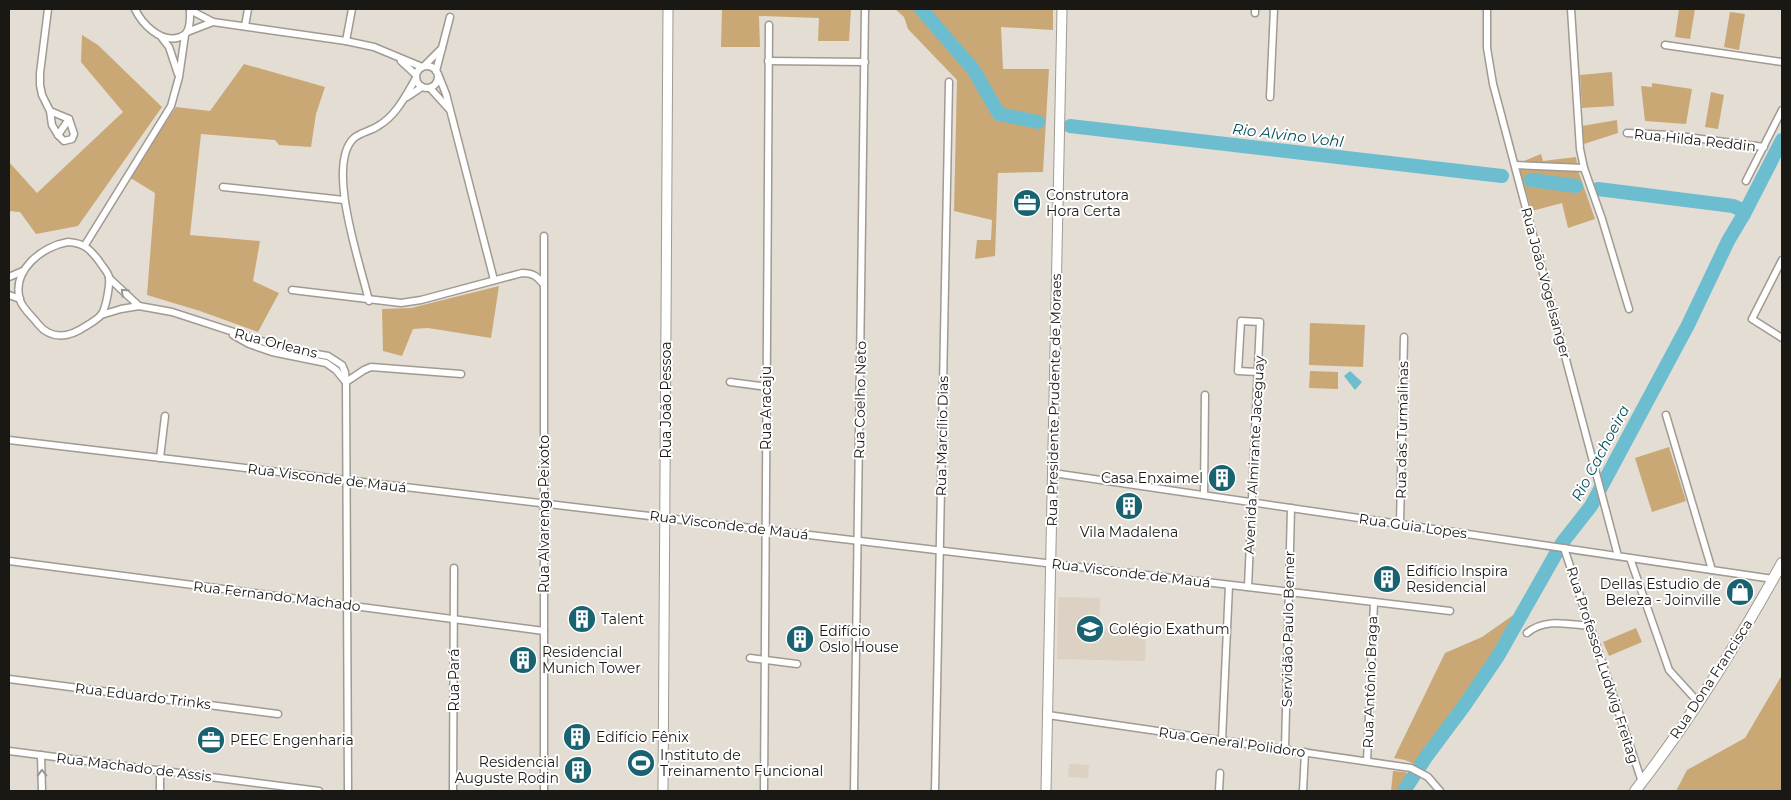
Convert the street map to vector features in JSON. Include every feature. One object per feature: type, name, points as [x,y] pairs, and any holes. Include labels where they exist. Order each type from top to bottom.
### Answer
[{"type":"main road","name":"Rua João Pessoa","points":[[663,791],[668,9]]},
{"type":"main road","name":"Rua Presidente Prudente de Moraes","points":[[1046,791],[1062,9]]},
{"type":"main road","name":"Rua Dona Francisca","points":[[1635,791],[1698,702],[1734,646],[1782,563]]},
{"type":"street","points":[[48,9],[40,72],[42,95],[50,111],[52,125],[58,135],[64,140],[72,139],[74,134],[69,119],[50,111]]},
{"type":"street","points":[[135,9],[148,26],[169,47],[179,77]]},
{"type":"street","points":[[85,245],[171,106],[189,26],[190,9],[213,22],[346,42],[374,48],[423,67],[431,66],[437,73],[446,94],[494,280]]},
{"type":"street","points":[[245,26],[248,9]]},
{"type":"street","points":[[346,42],[352,9]]},
{"type":"street","name":"Rua Coelho Neto","points":[[854,791],[866,9]]},
{"type":"street","points":[[1270,97],[1274,9]]},
{"type":"street","name":"Rua João Vogelsanger","points":[[1487,9],[1489,63],[1618,556]]},
{"type":"street","points":[[1571,9],[1580,149],[1584,168],[1629,309]]},
{"type":"street","points":[[404,99],[422,87],[430,88],[436,84],[450,17]]},
{"type":"street","points":[[162,38],[177,38],[213,22]]},
{"type":"street","name":"Rua Aracaju","points":[[764,791],[769,25]]},
{"type":"street","points":[[369,301],[344,200],[343,168],[345,154],[350,144],[360,134],[390,118],[423,67],[444,45]]},
{"type":"street","points":[[1664,46],[1782,62]]},
{"type":"street","points":[[396,57],[416,77],[422,87]]},
{"type":"street","points":[[768,61],[865,62]]},
{"type":"street","name":"Rua Marcílio Dias","points":[[936,791],[949,82]]},
{"type":"street","points":[[430,88],[449,110]]},
{"type":"street","points":[[1746,181],[1782,110]]},
{"type":"street","points":[[58,135],[69,119]]},
{"type":"street","name":"Rua Hilda Reddin","points":[[1627,132],[1671,135],[1764,147]]},
{"type":"street","points":[[1515,165],[1584,168]]},
{"type":"street","points":[[223,187],[344,200]]},
{"type":"street","name":"Rua Alvarenga Peixoto","points":[[544,236],[544,791]]},
{"type":"street","points":[[9,277],[23,271],[41,254],[58,244],[68,242],[85,245],[91,250],[109,278],[139,306]]},
{"type":"street","points":[[1782,260],[1752,319],[1782,338]]},
{"type":"street","points":[[20,299],[23,271]]},
{"type":"street","points":[[292,290],[369,301],[401,303],[522,273],[536,275],[544,284]]},
{"type":"street","points":[[9,295],[20,299],[46,332],[66,336],[76,333],[101,315],[105,307],[109,278]]},
{"type":"street","name":"Rua Orleans","points":[[101,315],[139,306],[190,317],[283,348],[328,356],[342,366],[346,382]]},
{"type":"street","name":"Avenida Almirante Jaceguay","points":[[1248,587],[1258,372],[1260,322],[1241,321],[1238,371],[1258,372]]},
{"type":"street","name":"Rua das Turmalinas","points":[[1400,524],[1404,337]]},
{"type":"street","points":[[348,791],[346,382],[371,367],[461,374]]},
{"type":"street","points":[[730,382],[767,387]]},
{"type":"street","points":[[1204,495],[1205,395]]},
{"type":"street","points":[[1666,415],[1712,570]]},
{"type":"street","points":[[160,458],[165,416]]},
{"type":"street","name":"Rua Visconde de Mauá","points":[[9,440],[1450,611]]},
{"type":"street","name":"Rua Guia Lopes","points":[[1053,473],[1773,579]]},
{"type":"street","name":"Servidão Paulo Berner","points":[[1285,749],[1291,508]]},
{"type":"street","name":"Rua Professor Ludwig Freitag","points":[[1560,547],[1590,626],[1642,782]]},
{"type":"street","points":[[1630,558],[1669,670],[1698,702]]},
{"type":"street","name":"Rua Fernando Machado","points":[[9,561],[544,631]]},
{"type":"street","name":"Rua Pará","points":[[453,791],[454,568]]},
{"type":"street","points":[[1222,740],[1229,585]]},
{"type":"street","name":"Rua Antônio Braga","points":[[1367,761],[1374,602]]},
{"type":"street","points":[[1526,633],[1534,627],[1547,623],[1590,626]]},
{"type":"street","points":[[750,658],[797,664]]},
{"type":"street","name":"Rua Eduardo Trinks","points":[[9,679],[278,714]]},
{"type":"street","name":"Rua General Polidoro","points":[[1048,715],[1418,770],[1434,782],[1440,791]]},
{"type":"street","name":"Rua Machado de Assis","points":[[9,751],[160,770],[275,788],[318,791]]},
{"type":"street","points":[[1303,791],[1305,752]]},
{"type":"street","points":[[41,755],[42,791]]},
{"type":"street","points":[[160,770],[160,791]]},
{"type":"street","points":[[1219,791],[1220,773]]},
{"type":"shaded area","points":[[722,9],[851,9],[849,41],[818,41],[819,18],[759,16],[760,47],[721,47]]},
{"type":"shaded area","points":[[895,9],[1053,9],[1053,30],[1001,27],[1003,69],[1049,69],[1043,172],[998,173],[995,256],[975,259],[977,240],[991,240],[992,220],[954,211],[957,80],[908,29],[904,17]]},
{"type":"shaded area","points":[[1679,9],[1695,9],[1690,39],[1675,37]]},
{"type":"shaded area","points":[[1730,12],[1745,14],[1739,50],[1724,47]]},
{"type":"shaded area","points":[[82,35],[98,45],[162,107],[78,226],[36,234],[20,212],[9,211],[9,162],[37,193],[123,112],[81,62]]},
{"type":"shaded area","points":[[244,64],[325,87],[316,114],[311,147],[279,145],[275,140],[201,134],[190,235],[260,241],[253,281],[279,293],[258,332],[200,311],[147,295],[155,193],[129,177],[176,107],[210,111]]},
{"type":"shaded area","points":[[1612,72],[1614,106],[1582,108],[1580,75]]},
{"type":"shaded area","points":[[1652,83],[1692,89],[1686,124],[1645,121],[1641,86],[1652,87]]},
{"type":"shaded area","points":[[1711,92],[1724,95],[1718,129],[1705,127]]},
{"type":"shaded area","points":[[1617,120],[1618,133],[1584,144],[1582,126]]},
{"type":"shaded area","points":[[1541,154],[1543,161],[1576,157],[1578,170],[1595,219],[1568,228],[1562,203],[1532,211],[1520,174],[1519,163]]},
{"type":"shaded area","points":[[499,286],[491,338],[428,328],[413,329],[402,356],[383,351],[382,309],[411,308]]},
{"type":"shaded area","points":[[1310,323],[1365,325],[1363,367],[1309,365]]},
{"type":"shaded area","points":[[1310,371],[1338,372],[1338,389],[1309,388]]},
{"type":"shaded area","points":[[1669,447],[1686,501],[1652,512],[1635,458]]},
{"type":"shaded area","name":"Colégio Exathum","points":[[1058,597],[1100,598],[1099,628],[1146,630],[1145,661],[1057,659]]},
{"type":"shaded area","points":[[1522,609],[1504,636],[1503,642],[1499,645],[1487,671],[1467,693],[1466,700],[1460,706],[1457,722],[1445,729],[1436,742],[1432,742],[1423,759],[1416,765],[1394,758],[1445,653],[1482,637]]},
{"type":"shaded area","points":[[1636,628],[1642,642],[1609,656],[1603,642]]},
{"type":"shaded area","points":[[1782,675],[1782,791],[1676,791],[1687,770],[1745,738]]},
{"type":"shaded area","points":[[1069,764],[1089,765],[1088,778],[1068,777]]},
{"type":"shaded area","points":[[1393,771],[1405,772],[1418,781],[1412,791],[1391,791]]},
{"type":"water","points":[[1350,371],[1362,382],[1355,390],[1344,376]]},
{"type":"waterway","name":"Rio Alvino Vohl","points":[[921,9],[973,69],[999,114],[1038,122]]},
{"type":"waterway","name":"Rio Alvino Vohl","points":[[1070,126],[1502,176]]},
{"type":"waterway","name":"Rio Cachoeira","points":[[1404,791],[1498,656],[1562,543],[1591,506],[1688,325],[1728,241],[1782,140]]},
{"type":"waterway","name":"Rio Alvino Vohl","points":[[1531,180],[1576,186]]},
{"type":"waterway","name":"Rio Alvino Vohl","points":[[1598,189],[1733,206],[1742,210],[1744,214]]},
{"type":"place","name":"Construtora Hora Certa","points":[[1027,203]]},
{"type":"place","name":"Casa Enxaimel","points":[[1222,478]]},
{"type":"place","name":"Vila Madalena","points":[[1129,506]]},
{"type":"place","name":"Edifício Inspira Residencial","points":[[1387,579]]},
{"type":"place","name":"Dellas Estudio de Beleza - Joinville","points":[[1740,592]]},
{"type":"place","name":"Talent","points":[[582,619]]},
{"type":"place","name":"Colégio Exathum","points":[[1090,629]]},
{"type":"place","name":"Edifício Oslo House","points":[[800,639]]},
{"type":"place","name":"Residencial Munich Tower","points":[[523,660]]},
{"type":"place","name":"Edifício Fênix","points":[[577,737]]},
{"type":"place","name":"PEEC Engenharia","points":[[211,740]]},
{"type":"place","name":"Instituto de Treinamento Funcional","points":[[641,763]]},
{"type":"place","name":"Residencial Auguste Rodin","points":[[578,770]]}]
